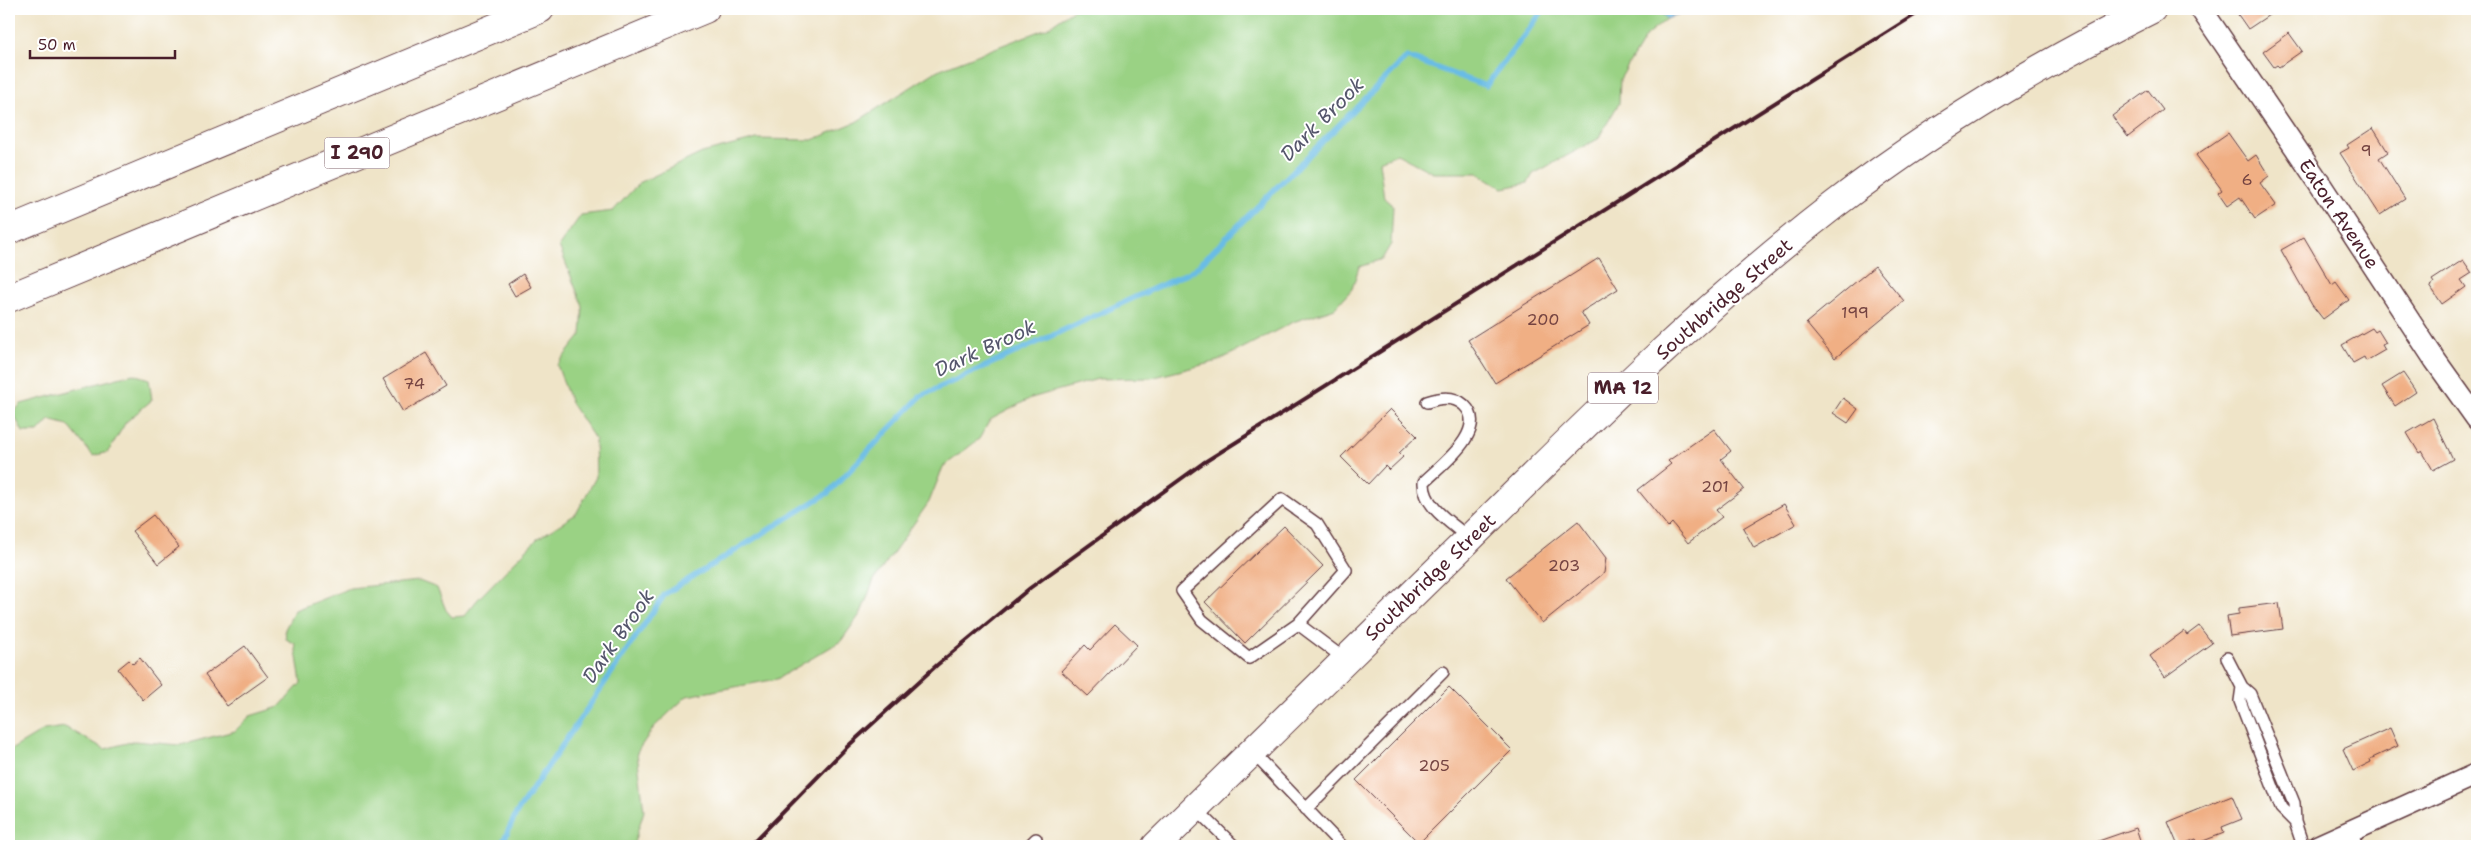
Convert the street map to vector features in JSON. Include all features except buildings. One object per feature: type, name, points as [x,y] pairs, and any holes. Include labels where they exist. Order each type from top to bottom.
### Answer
[{"type":"main road","points":[[9,230],[540,9]]},
{"type":"main road","name":"I 290","points":[[9,298],[705,9]]},
{"type":"main road","name":"Southbridge Street","points":[[1156,846],[1470,538],[1669,346],[1724,296],[1835,204],[1947,124],[2077,46],[2152,9]]},
{"type":"street","name":"Eaton Avenue","points":[[2201,9],[2316,178],[2435,360],[2477,419]]},
{"type":"street","points":[[2318,846],[2354,840],[2477,774]]},
{"type":"lane","points":[[1427,402],[1440,398],[1454,399],[1464,405],[1470,414],[1471,426],[1464,442],[1424,482],[1424,491],[1431,505],[1470,538]]},
{"type":"lane","points":[[1282,499],[1317,524],[1346,570],[1298,624],[1249,658],[1202,620],[1182,591],[1282,499]]},
{"type":"lane","points":[[1298,624],[1346,660]]},
{"type":"lane","points":[[2227,658],[2242,687],[2240,701],[2281,808],[2295,822],[2303,846]]},
{"type":"lane","points":[[1306,809],[1443,672]]},
{"type":"lane","points":[[1252,752],[1342,846]]},
{"type":"lane","points":[[1195,808],[1234,846]]},
{"type":"green space","points":[[1074,9],[1658,9],[1667,19],[1646,36],[1620,79],[1619,103],[1598,139],[1533,174],[1528,183],[1503,188],[1478,173],[1433,173],[1397,154],[1379,161],[1384,198],[1393,206],[1391,244],[1382,259],[1359,267],[1352,289],[1335,308],[1293,322],[1218,361],[1151,378],[1098,379],[1031,398],[990,420],[979,439],[943,467],[929,502],[874,580],[861,613],[841,641],[777,679],[687,696],[654,727],[637,752],[644,811],[633,846],[9,846],[9,751],[44,730],[65,727],[105,749],[134,741],[180,745],[235,731],[250,716],[279,707],[301,683],[295,644],[286,639],[285,629],[295,610],[350,588],[419,581],[437,588],[446,610],[452,617],[464,616],[478,599],[537,539],[576,514],[596,477],[595,439],[571,403],[557,365],[581,335],[583,307],[559,246],[581,215],[613,211],[639,183],[702,153],[757,139],[812,140],[856,122],[938,70],[1047,28]]},
{"type":"green space","points":[[133,374],[149,379],[152,400],[126,422],[108,452],[93,456],[68,425],[49,420],[38,432],[23,432],[13,413],[21,404]]},
{"type":"water","points":[[1658,9],[1691,9],[1667,19]]},
{"type":"waterway","name":"Dark Brook","points":[[501,846],[517,812],[665,594],[828,493],[921,396],[1194,270],[1407,57],[1486,86],[1544,9]]},
{"type":"railway","points":[[750,846],[847,747],[937,665],[1030,588],[1203,463],[1924,9]]}]
